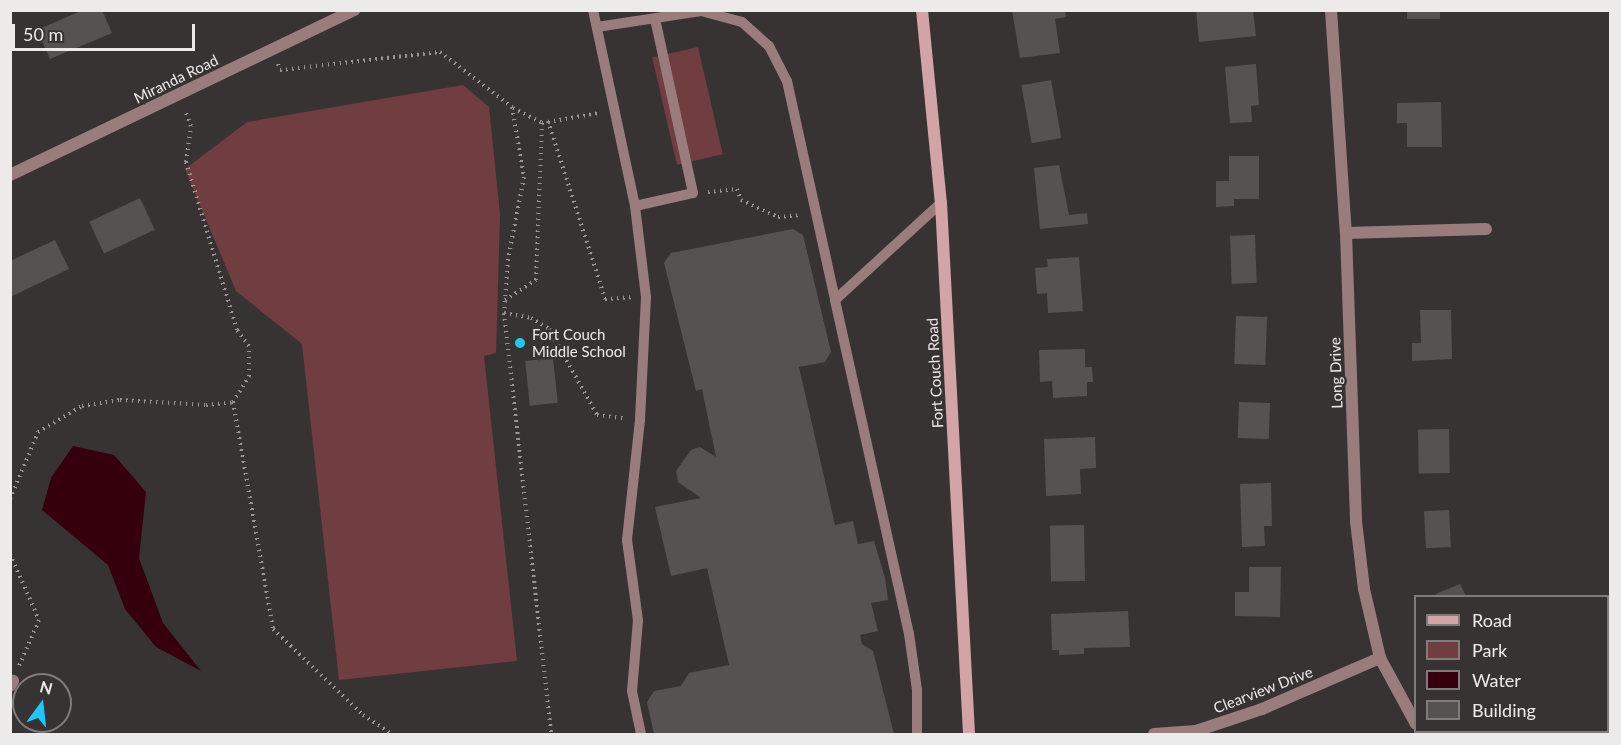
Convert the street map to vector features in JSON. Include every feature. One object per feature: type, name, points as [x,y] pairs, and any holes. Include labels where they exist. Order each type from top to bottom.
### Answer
[{"type":"street","name":"Miranda Road","points":[[10,175],[354,10]]},
{"type":"street","name":"Fort Couch Road","points":[[922,10],[941,203],[969,735]]},
{"type":"street","name":"Long Drive","points":[[1331,10],[1346,233],[1356,521],[1370,627],[1380,658],[1414,720]]},
{"type":"street","points":[[1346,233],[1486,229]]},
{"type":"street","name":"Clearview Drive","points":[[1154,735],[1196,731],[1262,709],[1380,658]]},
{"type":"lane","points":[[593,10],[635,206],[646,297],[640,420],[627,540],[638,620],[632,691],[641,735]]},
{"type":"lane","points":[[597,27],[655,20],[701,11],[742,22],[769,46],[787,81],[909,634],[917,690],[917,735]]},
{"type":"lane","points":[[635,206],[693,193],[655,20]]},
{"type":"lane","points":[[836,300],[941,203]]},
{"type":"path","points":[[273,49],[280,70],[440,52],[512,107],[542,123],[615,110]]},
{"type":"path","points":[[179,94],[191,126],[186,162],[237,330],[249,346],[249,376],[233,402],[273,629],[363,715],[392,735]]},
{"type":"path","points":[[512,107],[524,177],[508,259],[504,313],[551,735]]},
{"type":"path","points":[[548,122],[605,299],[646,297]]},
{"type":"path","points":[[505,300],[536,280],[542,123]]},
{"type":"path","points":[[693,193],[737,189],[741,200],[778,217],[804,215]]},
{"type":"path","points":[[504,313],[531,318],[549,329],[597,415],[640,420]]},
{"type":"path","points":[[10,499],[38,432],[82,406],[120,400],[206,405],[233,402]]},
{"type":"path","points":[[10,554],[39,620],[17,673]]},
{"type":"green space","points":[[698,47],[723,154],[677,165],[652,58]]},
{"type":"green space","points":[[463,85],[489,107],[500,214],[496,353],[484,356],[517,661],[339,680],[302,344],[236,291],[185,169],[247,122]]},
{"type":"water","points":[[73,446],[114,455],[146,492],[139,558],[163,623],[201,671],[156,647],[125,609],[108,565],[42,510],[51,478]]},
{"type":"building","points":[[83,10],[102,10],[112,33],[50,59],[37,30]]},
{"type":"building","points":[[1012,10],[1065,10],[1066,17],[1055,19],[1060,53],[1020,58]]},
{"type":"building","points":[[1196,10],[1253,10],[1256,36],[1199,42]]},
{"type":"building","points":[[1407,10],[1440,10],[1440,19],[1407,19]]},
{"type":"building","points":[[1256,64],[1259,105],[1251,106],[1252,122],[1230,123],[1225,67]]},
{"type":"building","points":[[1051,80],[1061,138],[1032,143],[1021,85]]},
{"type":"building","points":[[1441,102],[1442,147],[1407,147],[1407,123],[1397,123],[1397,103]]},
{"type":"building","points":[[1229,156],[1259,156],[1259,199],[1234,199],[1234,206],[1216,207],[1216,181],[1229,181]]},
{"type":"building","points":[[1059,165],[1069,215],[1087,213],[1088,224],[1040,229],[1034,168]]},
{"type":"building","points":[[140,198],[155,230],[104,253],[89,222]]},
{"type":"building","points":[[793,229],[803,235],[831,352],[825,362],[799,367],[835,525],[853,521],[858,544],[874,541],[885,578],[888,600],[871,603],[878,631],[860,635],[862,644],[873,651],[894,734],[654,734],[647,702],[654,691],[681,686],[689,673],[729,665],[707,568],[671,576],[655,507],[701,498],[678,482],[676,471],[691,450],[700,447],[716,457],[702,389],[696,391],[664,263],[671,253]]},
{"type":"building","points":[[1255,235],[1257,283],[1232,284],[1230,236]]},
{"type":"building","points":[[55,240],[69,269],[10,297],[10,261]]},
{"type":"building","points":[[1079,257],[1083,311],[1048,313],[1047,293],[1037,294],[1035,268],[1048,267],[1047,259]]},
{"type":"building","points":[[1420,310],[1451,310],[1452,359],[1412,361],[1412,343],[1421,343]]},
{"type":"building","points":[[1236,316],[1267,317],[1265,365],[1234,364]]},
{"type":"building","points":[[1085,349],[1085,367],[1092,367],[1093,382],[1087,382],[1087,396],[1053,398],[1052,381],[1040,382],[1039,350]]},
{"type":"building","points":[[553,358],[558,403],[530,406],[525,361]]},
{"type":"building","points":[[1239,402],[1270,403],[1269,439],[1238,438]]},
{"type":"building","points":[[1449,429],[1450,473],[1419,474],[1418,430]]},
{"type":"building","points":[[1095,437],[1096,468],[1080,469],[1081,494],[1046,496],[1044,439]]},
{"type":"building","points":[[1271,483],[1272,526],[1264,526],[1265,546],[1242,547],[1240,484]]},
{"type":"building","points":[[1449,510],[1451,547],[1426,548],[1424,511]]},
{"type":"building","points":[[1084,525],[1085,581],[1051,582],[1050,526]]},
{"type":"building","points":[[1249,567],[1281,567],[1280,617],[1235,616],[1235,592],[1249,592]]},
{"type":"building","points":[[1460,584],[1466,595],[1437,595]]},
{"type":"building","points":[[1128,611],[1130,647],[1084,648],[1084,654],[1059,655],[1059,650],[1052,650],[1051,614]]},
{"type":"place","name":"Fort Couch Middle School","points":[[520,343]]}]
